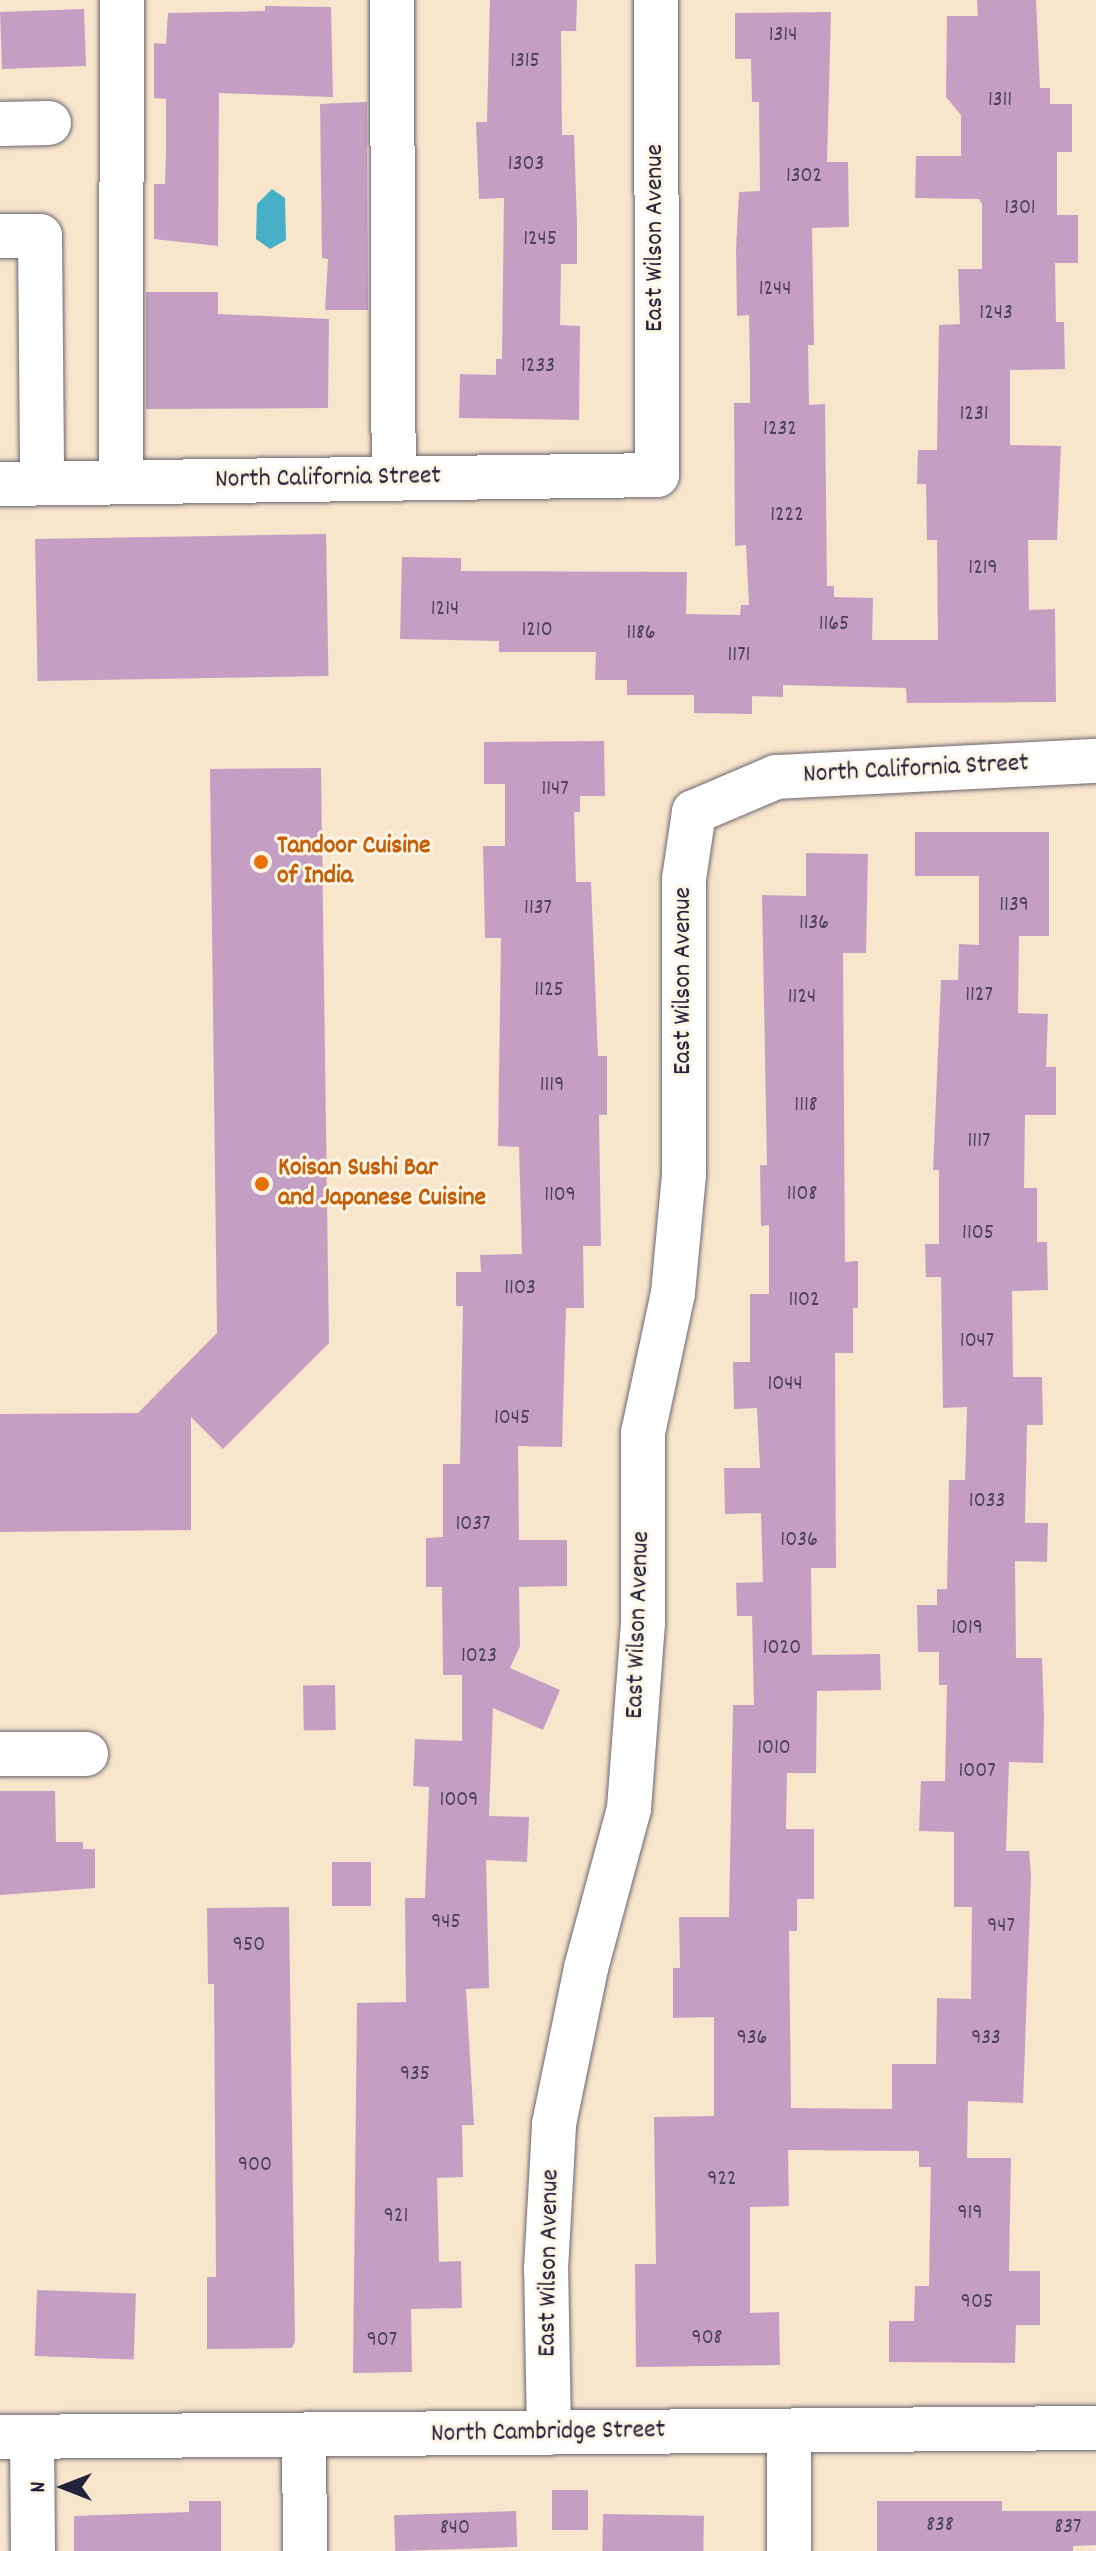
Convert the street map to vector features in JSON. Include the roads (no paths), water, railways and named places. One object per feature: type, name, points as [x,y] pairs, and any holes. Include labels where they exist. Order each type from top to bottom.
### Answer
[{"type":"street","points":[[121,482],[122,0]]},
{"type":"street","points":[[392,0],[394,479]]},
{"type":"street","name":"East Wilson Avenue","points":[[656,0],[657,475]]},
{"type":"street","points":[[0,124],[49,123]]},
{"type":"street","points":[[0,236],[40,236],[21,483]]},
{"type":"street","name":"North California Street","points":[[21,483],[657,475]]},
{"type":"street","name":"North California Street","points":[[694,812],[776,777],[1096,761]]},
{"type":"street","name":"East Wilson Avenue","points":[[549,2433],[546,2269],[554,2124],[586,1968],[629,1809],[643,1623],[643,1433],[673,1293],[684,1175],[684,879],[694,812]]},
{"type":"street","points":[[0,1754],[86,1754]]},
{"type":"street","name":"North Cambridge Street","points":[[16,2437],[1096,2428]]},
{"type":"street","points":[[789,2431],[789,2551]]},
{"type":"street","points":[[304,2435],[305,2551]]},
{"type":"street","points":[[16,2437],[33,2551]]},
{"type":"water","points":[[272,189],[285,198],[286,240],[270,249],[256,239],[257,204]]},
{"type":"place","name":"Tandoor Cuisine of India","points":[[261,862]]},
{"type":"place","name":"Koisan Sushi Bar and Japanese Cuisine","points":[[262,1184]]}]
